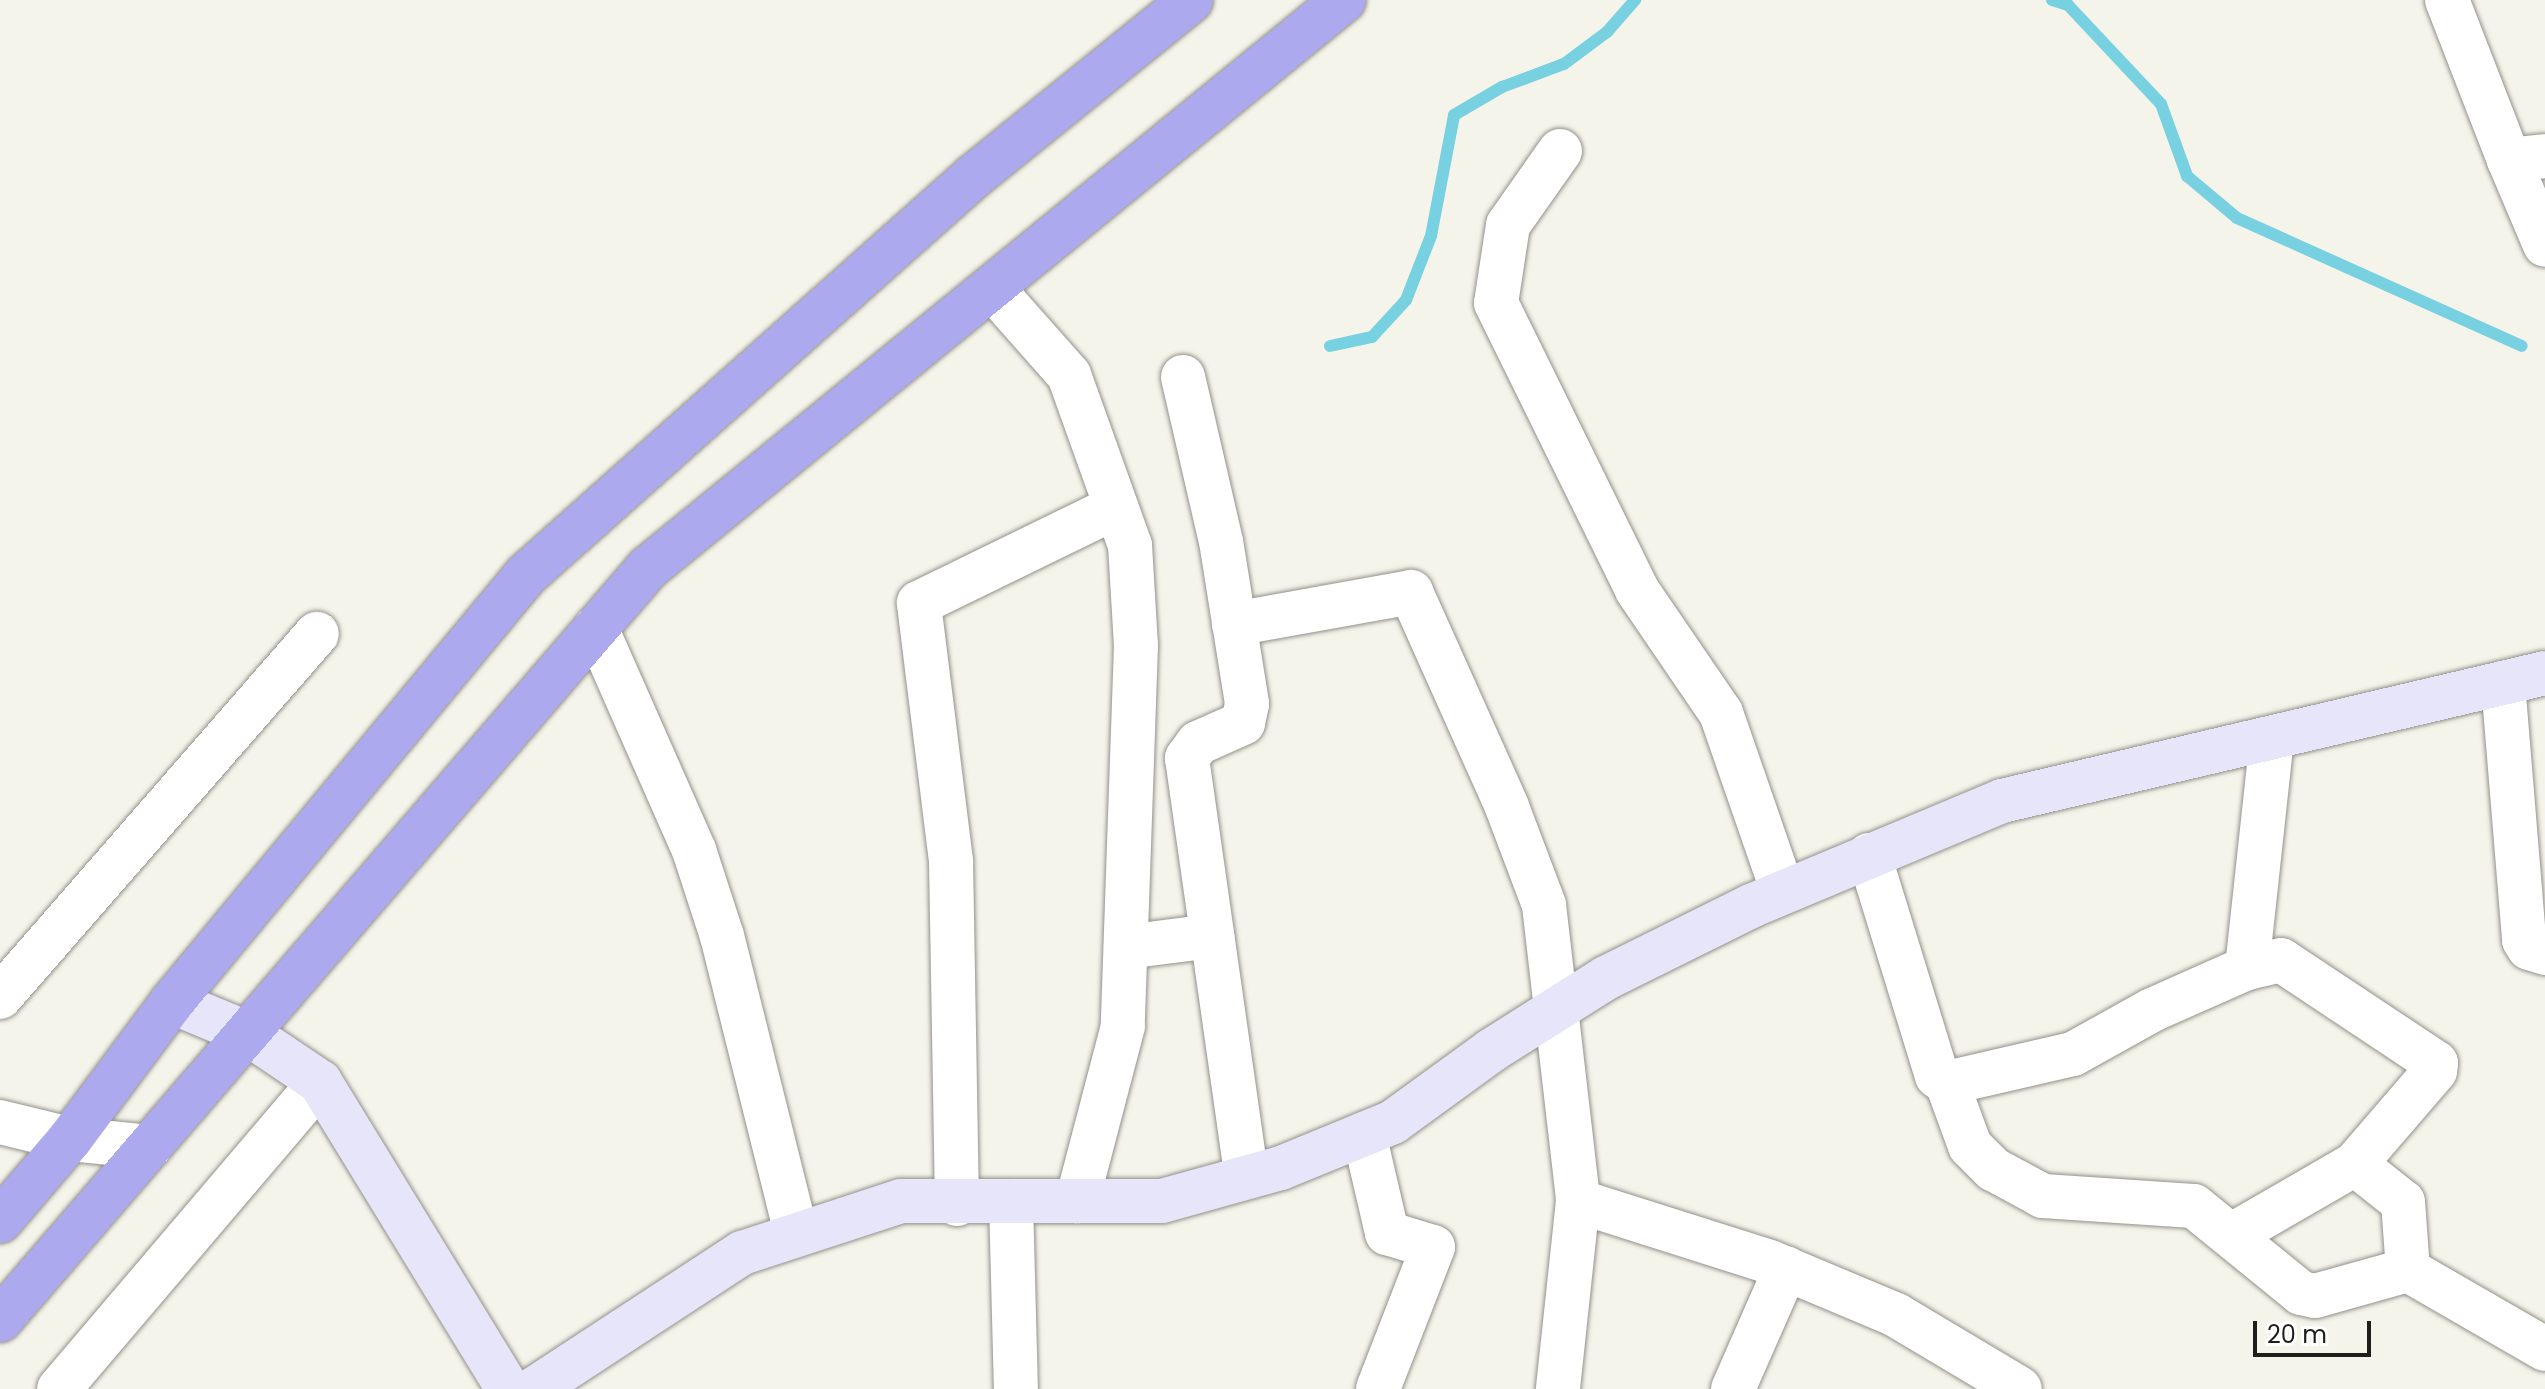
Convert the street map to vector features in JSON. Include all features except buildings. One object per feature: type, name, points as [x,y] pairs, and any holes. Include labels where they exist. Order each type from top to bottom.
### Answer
[{"type":"highway","points":[[0,1221],[70,1139],[172,1002],[526,575],[974,176],[1191,0]]},
{"type":"highway","points":[[0,1320],[648,568],[1344,0]]},
{"type":"street","points":[[2447,0],[2527,158],[2545,245]]},
{"type":"street","points":[[1560,151],[1508,225],[1496,303],[1637,590],[1721,713],[1783,892]]},
{"type":"street","points":[[992,288],[1069,375],[1130,545],[1136,645],[1123,1026],[1077,1201]]},
{"type":"street","points":[[1183,377],[1234,624],[1247,714],[1243,723],[1198,743],[1187,758],[1247,1177]]},
{"type":"street","points":[[957,1204],[951,861],[919,603],[1116,507]]},
{"type":"street","points":[[1234,624],[1407,592],[1415,596],[1544,905],[1578,1201],[1558,1389]]},
{"type":"street","points":[[596,628],[694,850],[722,936],[796,1233]]},
{"type":"street","points":[[0,997],[317,634]]},
{"type":"street","points":[[534,1389],[742,1253],[796,1233],[901,1201],[957,1204],[1162,1201],[1247,1177],[1364,1134],[1393,1122],[1556,1008],[1783,892],[2002,801],[2545,673]]},
{"type":"street","points":[[2503,683],[2524,940],[2529,948],[2545,953]]},
{"type":"street","points":[[2247,968],[2272,739]]},
{"type":"street","points":[[1869,855],[1937,1076],[1947,1083],[1970,1146],[1993,1169],[2043,1196],[2179,1202],[2194,1206],[2301,1293],[2315,1296],[2408,1270],[2545,1349]]},
{"type":"street","points":[[1126,947],[1212,936]]},
{"type":"street","points":[[1947,1083],[2073,1054],[2152,1010],[2247,968],[2281,960],[2436,1063],[2435,1071],[2355,1164],[2232,1235]]},
{"type":"street","points":[[172,1002],[247,1033],[320,1082],[508,1389]]},
{"type":"street","points":[[59,1389],[320,1082]]},
{"type":"street","points":[[0,1122],[70,1139],[150,1147]]},
{"type":"street","points":[[1364,1134],[1387,1233],[1433,1247],[1378,1389]]},
{"type":"street","points":[[2355,1164],[2403,1202],[2408,1270]]},
{"type":"street","points":[[1011,1201],[1016,1389]]},
{"type":"street","points":[[1578,1201],[1786,1268],[1896,1315],[2020,1389]]},
{"type":"street","points":[[1733,1389],[1786,1268]]},
{"type":"waterway","points":[[1330,346],[1372,337],[1406,300],[1431,236],[1454,115],[1502,87],[1564,64],[1607,32],[1635,0]]},
{"type":"waterway","points":[[2052,0],[2068,5],[2161,104],[2187,176],[2237,218],[2522,346]]}]
